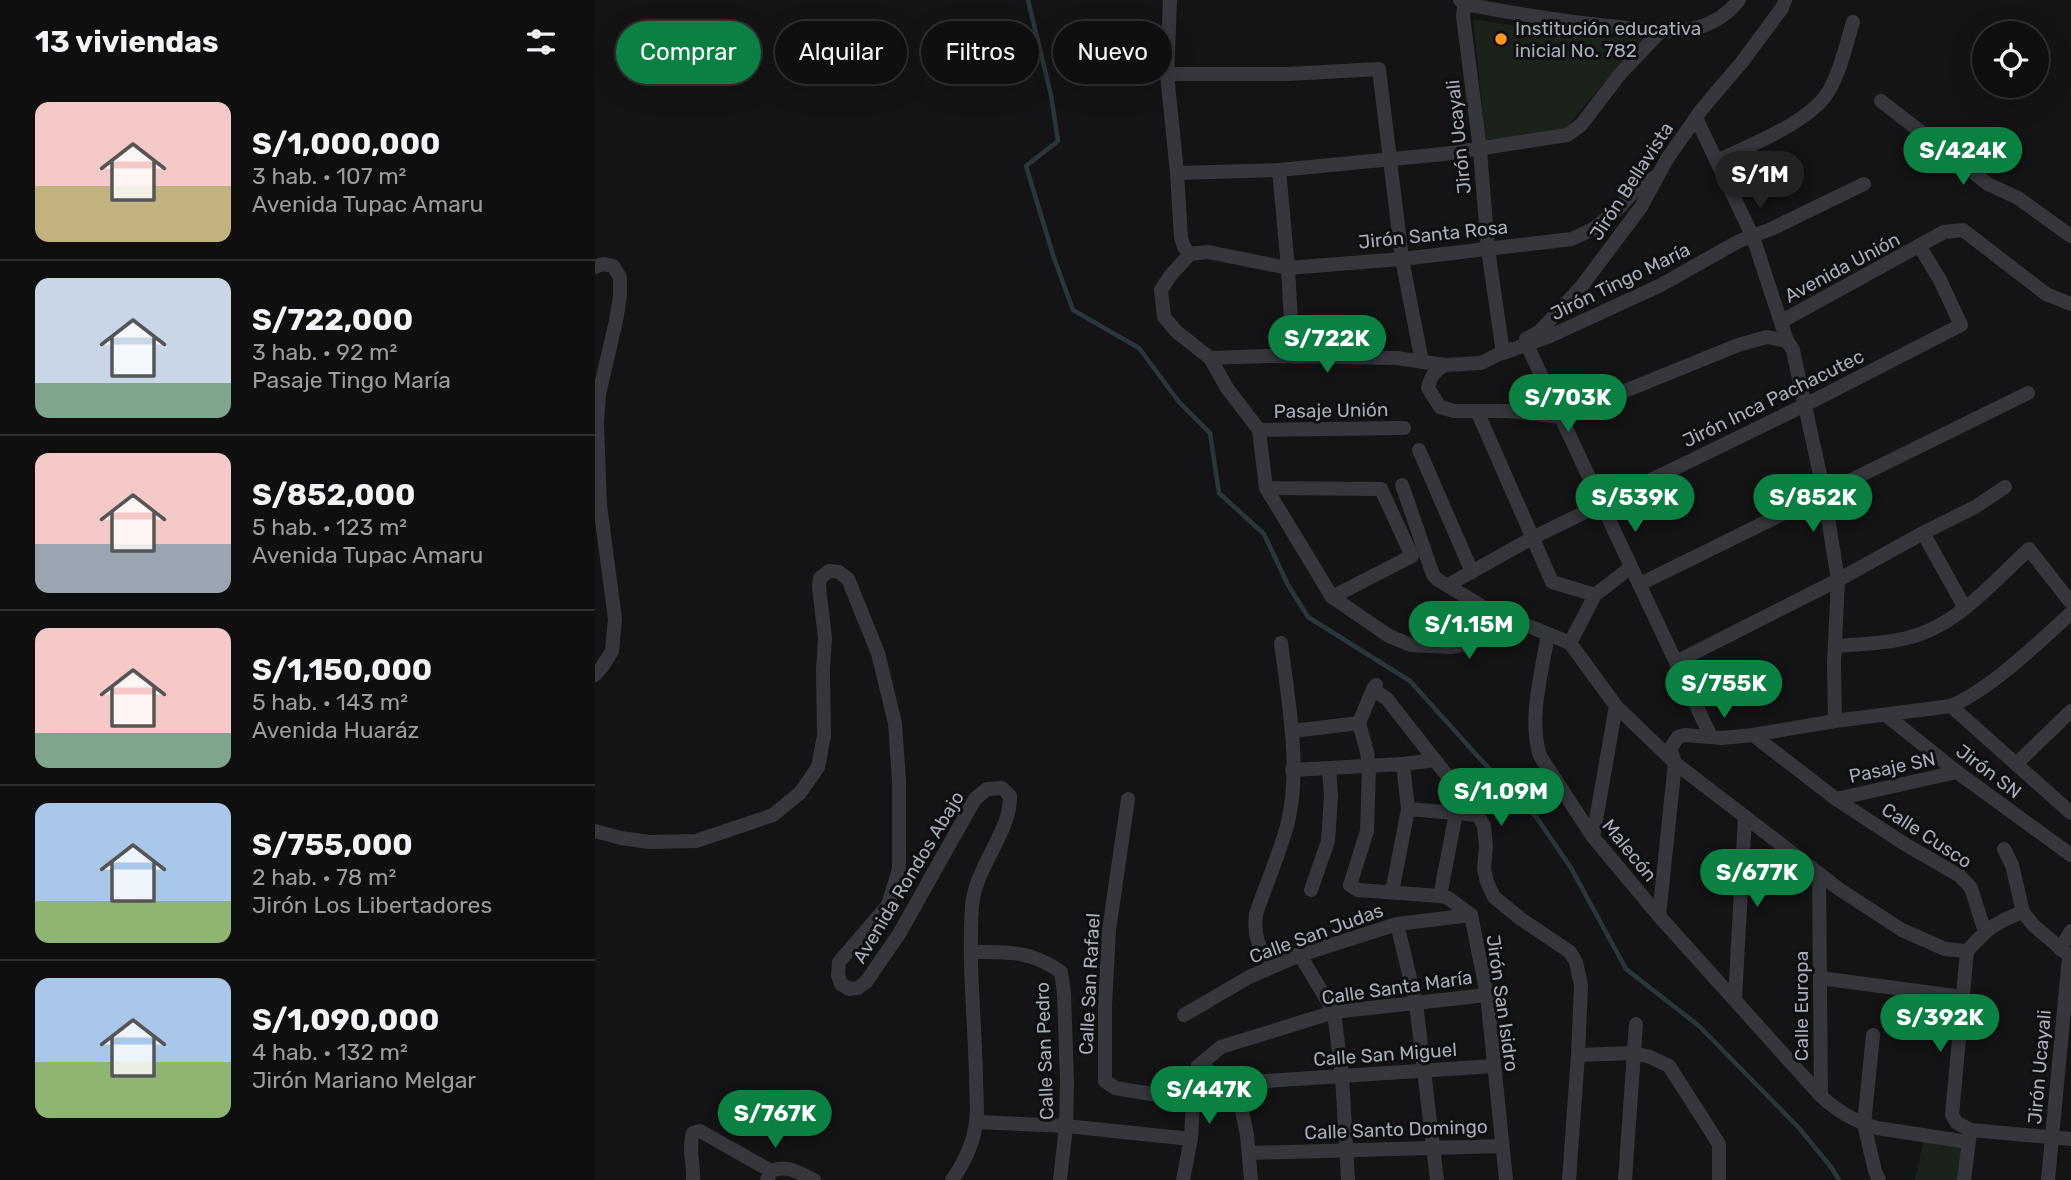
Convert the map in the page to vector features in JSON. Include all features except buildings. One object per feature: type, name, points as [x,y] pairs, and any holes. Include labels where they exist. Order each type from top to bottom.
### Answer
[{"type":"street","points":[[1169,21],[1170,0]]},
{"type":"street","points":[[1463,1],[1590,25],[1661,31],[1697,27],[1717,20],[1733,9],[1739,0]]},
{"type":"street","name":"Jirón Bellavista","points":[[1293,357],[1397,358],[1445,365],[1481,363],[1539,332],[1581,287],[1641,207],[1667,159],[1696,118],[1742,62],[1785,0]]},
{"type":"street","name":"Jirón Ucayali","points":[[1463,1],[1488,249],[1503,353]]},
{"type":"street","points":[[1717,161],[1806,115],[1829,92],[1853,22]]},
{"type":"street","points":[[1177,173],[1279,170],[1480,150],[1567,135],[1581,125],[1620,74],[1661,31]]},
{"type":"street","points":[[1172,74],[1288,74],[1379,69],[1402,259],[1422,362]]},
{"type":"street","points":[[1168,84],[1181,238],[1190,254],[1161,290],[1164,317],[1177,332],[1210,358],[1227,388],[1259,430],[1266,488],[1332,597],[1389,636],[1411,645],[1461,645],[1475,632],[1485,608]]},
{"type":"street","points":[[1881,101],[1988,184],[2018,198],[2071,236]]},
{"type":"street","points":[[1696,118],[1753,237],[1787,341],[1793,350],[1838,580],[1835,721]]},
{"type":"street","points":[[1210,358],[1293,357],[1279,170]]},
{"type":"street","name":"Jirón Santa Rosa","points":[[1190,254],[1208,252],[1288,268],[1402,259],[1572,239],[1594,229],[1636,188],[1658,175]]},
{"type":"street","name":"Jirón Tingo María","points":[[1503,353],[1548,337],[1661,285],[1739,241],[1753,237],[1864,184]]},
{"type":"street","name":"Avenida Unión","points":[[1782,321],[1944,232],[1963,230],[2046,294],[2071,304]]},
{"type":"street","name":"Jirón Inca Pachacutec","points":[[1448,585],[1534,537],[1805,405],[1961,325],[1940,280],[1920,247]]},
{"type":"street","points":[[595,267],[603,264],[613,266],[620,277],[616,321],[599,394],[597,424],[600,505],[615,619],[612,651],[595,675]]},
{"type":"street","points":[[1445,365],[1435,370],[1428,388],[1440,407],[1454,411],[1508,411],[1561,417],[1738,345],[1767,337],[1787,341]]},
{"type":"street","points":[[1527,345],[1711,737]]},
{"type":"street","points":[[1640,584],[2028,393]]},
{"type":"street","points":[[1477,411],[1552,582],[1595,595]]},
{"type":"street","name":"Pasaje Unión","points":[[1259,430],[1403,428]]},
{"type":"street","points":[[1419,450],[1472,572]]},
{"type":"street","points":[[1402,485],[1433,575],[1485,608],[1570,643],[1616,706],[1675,763],[1819,874],[1902,930],[1945,949],[1967,951]]},
{"type":"street","points":[[1676,662],[1975,507],[2005,486]]},
{"type":"street","points":[[1266,488],[1381,489],[1412,556],[1332,597]]},
{"type":"street","points":[[1923,533],[1965,608]]},
{"type":"street","points":[[1836,646],[1908,638],[1934,629],[1965,608],[2029,549],[2071,603]]},
{"type":"street","points":[[1570,643],[1595,595],[1632,567]]},
{"type":"street","name":"Avenida Rondos Abajo","points":[[595,831],[649,842],[696,841],[772,815],[800,793],[818,767],[824,736],[825,638],[820,578],[829,571],[839,572],[848,579],[878,653],[895,723],[899,869],[888,905],[839,962],[838,975],[841,984],[849,989],[858,988],[866,982],[899,934],[975,799],[988,789],[1002,788],[1010,796],[1007,817],[981,872],[972,904],[977,1122],[963,1164],[952,1180]]},
{"type":"street","points":[[1659,916],[1675,763],[1671,751],[1678,737],[1685,735],[1722,738],[1753,735],[1951,706],[1969,698],[2071,613]]},
{"type":"street","name":"Malecón","points":[[1548,634],[1534,726],[1540,756],[1593,837],[1659,916],[1821,1096],[1835,1108],[1864,1124],[1912,1135],[2071,1139]]},
{"type":"street","points":[[1281,643],[1293,731],[1288,821],[1256,914],[1254,930],[1265,956],[1300,955],[1334,1012],[1342,1076],[1348,1180]]},
{"type":"street","points":[[1293,731],[1359,723],[1375,687],[1478,814],[1484,826],[1484,869],[1495,897],[1521,919],[1570,952],[1576,962],[1581,985],[1569,1180]]},
{"type":"street","points":[[1593,837],[1616,706]]},
{"type":"street","points":[[1951,706],[2071,813]]},
{"type":"street","points":[[2016,764],[2071,711]]},
{"type":"street","name":"Jirón SN","points":[[1886,715],[1957,772],[2071,855]]},
{"type":"street","name":"Jirón San Isidro","points":[[1359,723],[1369,767],[1367,831],[1350,885],[1358,890],[1440,896],[1448,898],[1471,915],[1487,995],[1506,1180]]},
{"type":"street","name":"Calle Cusco","points":[[1753,735],[1836,799],[1960,876],[1971,888],[1985,932]]},
{"type":"street","points":[[1292,771],[1435,760]]},
{"type":"street","points":[[1392,892],[1408,809],[1403,764]]},
{"type":"street","points":[[1311,890],[1328,841],[1331,796],[1329,768]]},
{"type":"street","name":"Pasaje SN","points":[[1836,799],[1957,772]]},
{"type":"street","name":"Calle San Rafael","points":[[1128,799],[1109,930],[1105,1081],[1115,1088],[1193,1101]]},
{"type":"street","points":[[1408,809],[1478,814]]},
{"type":"street","points":[[1440,896],[1456,813]]},
{"type":"street","points":[[1735,999],[1745,817]]},
{"type":"street","points":[[2004,849],[2023,912],[2033,925],[2067,954]]},
{"type":"street","name":"Calle Europa","points":[[1819,874],[1821,1096]]},
{"type":"street","points":[[1964,1180],[1970,1136],[1952,1115],[1967,951],[1997,922],[2023,912]]},
{"type":"street","name":"Calle San Judas","points":[[1184,1015],[1248,977],[1300,955],[1397,924],[1471,915]]},
{"type":"street","points":[[1397,924],[1416,1003],[1426,1069],[1437,1180]]},
{"type":"street","name":"Jirón Ucayali","points":[[2048,1180],[2071,931]]},
{"type":"street","name":"Calle San Pedro","points":[[972,952],[1016,952],[1046,962],[1061,972],[1064,993],[1066,1126],[1060,1180]]},
{"type":"street","points":[[1820,978],[1963,997]]},
{"type":"street","name":"Calle Santa María","points":[[1198,1066],[1221,1047],[1334,1012],[1487,995]]},
{"type":"street","points":[[1625,1180],[1636,1024]]},
{"type":"street","points":[[1873,1035],[1864,1124],[1879,1180]]},
{"type":"street","points":[[1578,1055],[1633,1054],[1650,1057],[1669,1066],[1719,1144],[1719,1180]]},
{"type":"street","points":[[1183,1180],[1191,1139],[1198,1066]]},
{"type":"street","name":"Calle San Miguel","points":[[1198,1066],[1236,1083],[1494,1066]]},
{"type":"street","points":[[1236,1083],[1247,1135],[1251,1180]]},
{"type":"street","points":[[977,1122],[1066,1126],[1191,1139]]},
{"type":"street","points":[[693,1180],[691,1140],[693,1133],[700,1131],[769,1175],[780,1167],[789,1168],[814,1180]]},
{"type":"street","name":"Calle Santo Domingo","points":[[1248,1153],[1502,1146]]},
{"type":"shaded area","points":[[1473,19],[1590,37],[1647,38],[1613,72],[1565,129],[1486,144]]},
{"type":"shaded area","points":[[1924,1139],[1965,1145],[1961,1180],[1915,1180]]},
{"type":"waterway","points":[[1028,0],[1051,95],[1058,141],[1026,166],[1073,310],[1139,348],[1179,402],[1210,433],[1219,493],[1264,534],[1288,585],[1308,617],[1410,681],[1537,818],[1571,868],[1626,969],[1699,1026],[1799,1128],[1839,1180]]},
{"type":"place","name":"Institución educativa inicial No. 782","points":[[1501,39]]}]
